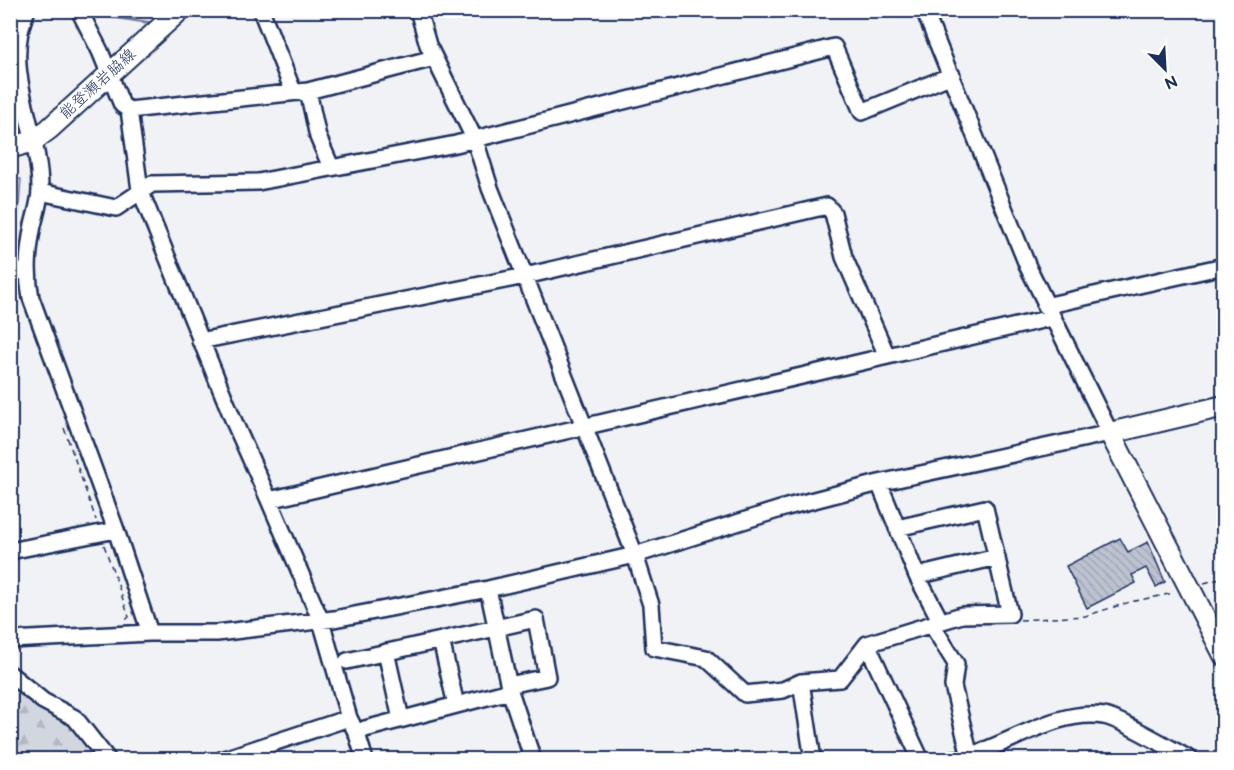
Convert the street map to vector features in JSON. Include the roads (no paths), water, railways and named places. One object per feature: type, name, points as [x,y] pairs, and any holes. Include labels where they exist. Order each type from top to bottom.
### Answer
[{"type":"main road","name":"能登瀬岩脇線","points":[[10,148],[33,141],[180,10]]},
{"type":"main road","points":[[1224,406],[1110,433],[1224,655]]},
{"type":"street","points":[[27,10],[15,38],[12,59],[18,102],[33,141],[39,165],[40,192],[26,270],[31,298],[117,530],[150,633]]},
{"type":"street","points":[[79,10],[110,74],[122,105],[129,110],[301,91],[434,58]]},
{"type":"street","points":[[261,10],[301,91],[331,166]]},
{"type":"street","points":[[418,10],[434,58],[475,140],[583,427],[635,555],[651,605],[654,648],[706,658],[745,694],[783,690],[801,682],[840,679],[867,644],[962,615],[1010,614],[985,508],[897,528]]},
{"type":"street","points":[[10,640],[150,633],[217,633],[321,621],[488,589],[635,555],[787,507],[879,483],[1110,433],[1079,367],[1048,312],[925,11]]},
{"type":"street","points":[[40,192],[116,208],[130,201],[140,190],[152,184],[258,182],[331,166],[475,140],[834,47],[862,112],[952,75]]},
{"type":"street","points":[[129,110],[140,190],[200,340],[321,621],[349,718],[365,759]]},
{"type":"street","points":[[200,340],[525,276],[827,206],[832,213],[844,257],[887,356]]},
{"type":"street","points":[[269,500],[887,356],[1224,266]]},
{"type":"street","points":[[10,276],[26,270]]},
{"type":"street","points":[[879,483],[936,623],[956,664],[953,686],[970,757]]},
{"type":"street","points":[[10,551],[117,530]]},
{"type":"street","points":[[917,576],[997,557]]},
{"type":"street","points":[[488,589],[510,688],[533,759]]},
{"type":"street","points":[[347,661],[536,619],[547,677],[456,705],[365,729],[357,734]]},
{"type":"street","points":[[441,640],[456,705]]},
{"type":"street","points":[[867,644],[921,759]]},
{"type":"street","points":[[386,652],[401,719]]},
{"type":"street","points":[[10,674],[43,700],[75,718],[108,759]]},
{"type":"street","points":[[801,682],[813,759]]},
{"type":"street","points":[[951,759],[970,757],[1070,716],[1106,716],[1191,759]]},
{"type":"street","points":[[221,759],[349,718]]},
{"type":"waterway","points":[[86,13],[152,23],[163,10]]}]
